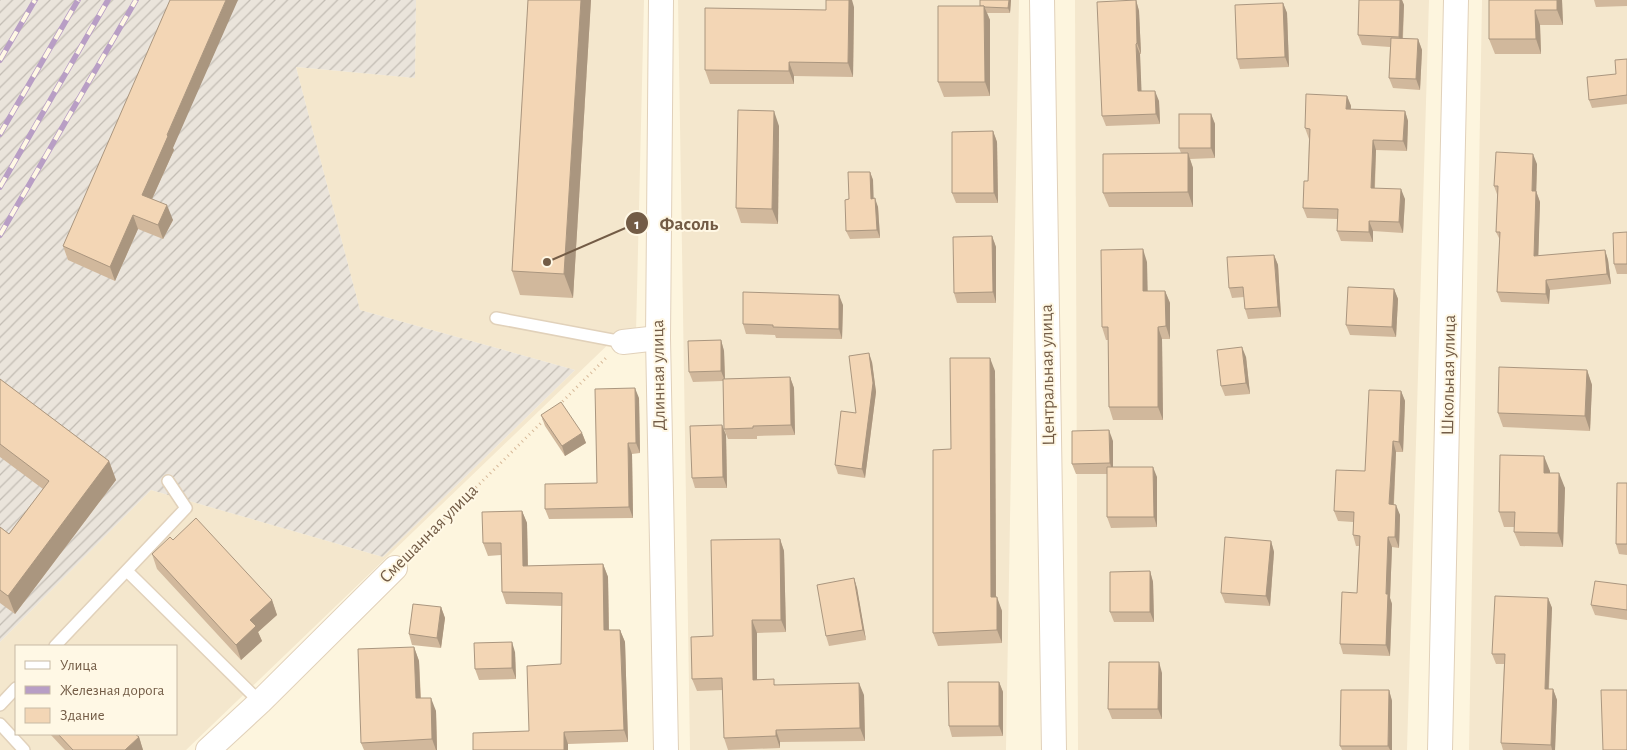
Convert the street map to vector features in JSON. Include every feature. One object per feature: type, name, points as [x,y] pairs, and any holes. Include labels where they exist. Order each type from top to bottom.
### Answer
[{"type":"street","name":"Длинная улица","points":[[661,0],[658,338],[666,750]]},
{"type":"street","name":"Центральная улица","points":[[1042,0],[1054,750]]},
{"type":"street","name":"Школьная улица","points":[[1440,750],[1456,0]]},
{"type":"street","points":[[623,342],[658,338]]},
{"type":"street","name":"Смешанная улица","points":[[208,750],[260,702],[395,568]]},
{"type":"lane","points":[[496,318],[623,342]]},
{"type":"lane","points":[[57,645],[186,508],[168,481]]},
{"type":"lane","points":[[126,571],[260,702]]},
{"type":"lane","points":[[0,705],[15,689]]},
{"type":"lane","points":[[0,724],[24,750]]},
{"type":"path","points":[[554,410],[623,342]]},
{"type":"path","name":"Смешанная улица","points":[[395,568],[547,417]]},
{"type":"shaded area","points":[[0,0],[416,0],[415,78],[296,67],[360,310],[575,370],[383,557],[151,490],[0,642]]},
{"type":"shaded area","points":[[416,0],[644,0],[636,333],[619,334],[186,750],[0,750],[0,642],[151,490],[383,557],[575,370],[360,310],[296,67],[415,78]]},
{"type":"shaded area","points":[[678,0],[1019,0],[1006,750],[690,750]]},
{"type":"shaded area","points":[[1075,0],[1429,0],[1407,750],[1078,750]]},
{"type":"shaded area","points":[[1482,0],[1627,0],[1627,750],[1469,750]]},
{"type":"building","points":[[170,0],[226,0],[142,195],[167,205],[158,225],[133,215],[110,267],[63,246]]},
{"type":"building","points":[[528,0],[581,0],[564,274],[512,271]]},
{"type":"building","points":[[826,0],[849,0],[848,63],[789,62],[789,71],[705,70],[705,8],[826,10]]},
{"type":"building","points":[[980,0],[1009,0],[1008,8],[980,6]]},
{"type":"building","points":[[1136,0],[1138,91],[1155,91],[1156,114],[1102,116],[1097,2]]},
{"type":"building","points":[[1359,0],[1400,0],[1399,37],[1358,35]]},
{"type":"building","points":[[1489,0],[1557,0],[1557,10],[1535,10],[1536,39],[1489,39]]},
{"type":"building","points":[[1283,3],[1285,57],[1237,59],[1235,5]]},
{"type":"building","points":[[938,6],[984,6],[985,82],[938,82]]},
{"type":"building","points":[[1391,38],[1418,39],[1416,79],[1389,78]]},
{"type":"building","points":[[1627,59],[1627,95],[1589,100],[1587,77],[1616,74],[1615,60]]},
{"type":"building","points":[[1306,94],[1347,96],[1346,109],[1405,111],[1403,141],[1373,140],[1371,188],[1401,189],[1399,222],[1369,221],[1369,232],[1337,231],[1338,209],[1303,208],[1304,181],[1308,181],[1310,129],[1305,128]]},
{"type":"building","points":[[738,110],[774,111],[772,209],[736,208]]},
{"type":"building","points":[[1179,114],[1211,114],[1211,148],[1179,148]]},
{"type":"building","points":[[993,131],[994,193],[952,193],[952,132]]},
{"type":"building","points":[[1496,152],[1533,154],[1532,191],[1536,191],[1534,256],[1605,250],[1607,274],[1546,280],[1546,294],[1497,292],[1500,232],[1496,232],[1498,186],[1494,186]]},
{"type":"building","points":[[1188,153],[1188,192],[1103,193],[1103,154]]},
{"type":"building","points":[[848,172],[870,172],[871,199],[875,198],[877,230],[846,231],[845,200],[849,199]]},
{"type":"building","points":[[1627,232],[1627,264],[1614,264],[1613,233]]},
{"type":"building","points":[[992,236],[993,292],[954,293],[953,237]]},
{"type":"building","points":[[1143,249],[1143,291],[1165,291],[1166,326],[1158,327],[1158,407],[1109,407],[1108,327],[1102,327],[1101,250]]},
{"type":"building","points":[[1274,255],[1278,307],[1245,309],[1243,287],[1229,288],[1227,257]]},
{"type":"building","points":[[1348,287],[1394,289],[1392,327],[1346,325]]},
{"type":"building","points":[[743,292],[839,295],[839,329],[743,324]]},
{"type":"building","points":[[721,340],[721,371],[689,372],[688,341]]},
{"type":"building","points":[[1242,347],[1246,383],[1221,386],[1217,350]]},
{"type":"building","points":[[869,353],[873,383],[862,469],[835,465],[841,411],[856,413],[849,356]]},
{"type":"building","points":[[950,358],[990,358],[991,597],[997,597],[997,630],[933,633],[933,450],[951,449]]},
{"type":"building","points":[[1499,367],[1587,370],[1585,416],[1498,413]]},
{"type":"building","points":[[790,377],[791,425],[724,429],[723,379]]},
{"type":"building","points":[[0,379],[109,461],[8,596],[0,590],[0,527],[9,534],[49,481],[0,444]]},
{"type":"building","points":[[635,388],[636,443],[628,443],[629,507],[545,509],[545,484],[597,483],[595,389]]},
{"type":"building","points":[[1369,390],[1401,391],[1399,442],[1393,441],[1389,504],[1396,505],[1395,537],[1388,537],[1386,645],[1340,644],[1342,592],[1357,593],[1360,536],[1353,535],[1354,512],[1334,511],[1336,470],[1365,471]]},
{"type":"building","points":[[561,402],[582,433],[562,446],[541,415]]},
{"type":"building","points":[[722,425],[723,477],[692,478],[690,426]]},
{"type":"building","points":[[1109,430],[1110,463],[1072,464],[1072,431]]},
{"type":"building","points":[[1500,455],[1544,456],[1544,473],[1559,473],[1558,533],[1514,532],[1515,512],[1499,512]]},
{"type":"building","points":[[1107,467],[1153,467],[1154,517],[1107,517]]},
{"type":"building","points":[[1617,483],[1627,483],[1627,544],[1616,544]]},
{"type":"building","points":[[522,511],[523,566],[603,564],[604,630],[620,630],[624,730],[564,732],[564,750],[473,750],[473,733],[529,731],[527,666],[561,664],[562,593],[502,592],[501,543],[483,543],[482,512]]},
{"type":"building","points":[[196,518],[272,600],[250,620],[256,626],[236,645],[152,554],[170,537],[173,540]]},
{"type":"building","points":[[1225,537],[1271,541],[1266,596],[1221,593]]},
{"type":"building","points":[[780,539],[781,620],[752,620],[753,680],[774,679],[774,685],[859,683],[860,728],[776,730],[776,736],[724,738],[722,678],[692,679],[691,637],[713,636],[711,540]]},
{"type":"building","points":[[1150,571],[1150,612],[1110,612],[1110,572]]},
{"type":"building","points":[[854,578],[863,630],[826,636],[817,585]]},
{"type":"building","points":[[1595,581],[1627,585],[1627,610],[1591,605]]},
{"type":"building","points":[[1495,596],[1548,598],[1545,689],[1553,689],[1551,745],[1501,743],[1505,654],[1492,654]]},
{"type":"building","points":[[413,604],[441,607],[437,638],[409,634]]},
{"type":"building","points":[[512,642],[512,668],[475,669],[474,643]]},
{"type":"building","points":[[414,647],[416,698],[431,698],[432,739],[361,743],[358,649]]},
{"type":"building","points":[[1109,662],[1159,662],[1158,709],[1108,709]]},
{"type":"building","points":[[948,682],[999,682],[999,726],[949,726]]},
{"type":"building","points":[[1341,690],[1389,690],[1388,746],[1340,746]]},
{"type":"building","points":[[1601,690],[1627,690],[1627,750],[1603,750]]},
{"type":"building","points":[[59,735],[136,735],[139,737],[125,750],[73,750]]},
{"type":"railway","points":[[0,60],[35,0]]},
{"type":"railway","points":[[0,134],[78,0]]},
{"type":"railway","points":[[0,187],[108,0]]},
{"type":"railway","points":[[0,235],[136,0]]},
{"type":"place","name":"Фасоль","points":[[547,262]]}]
